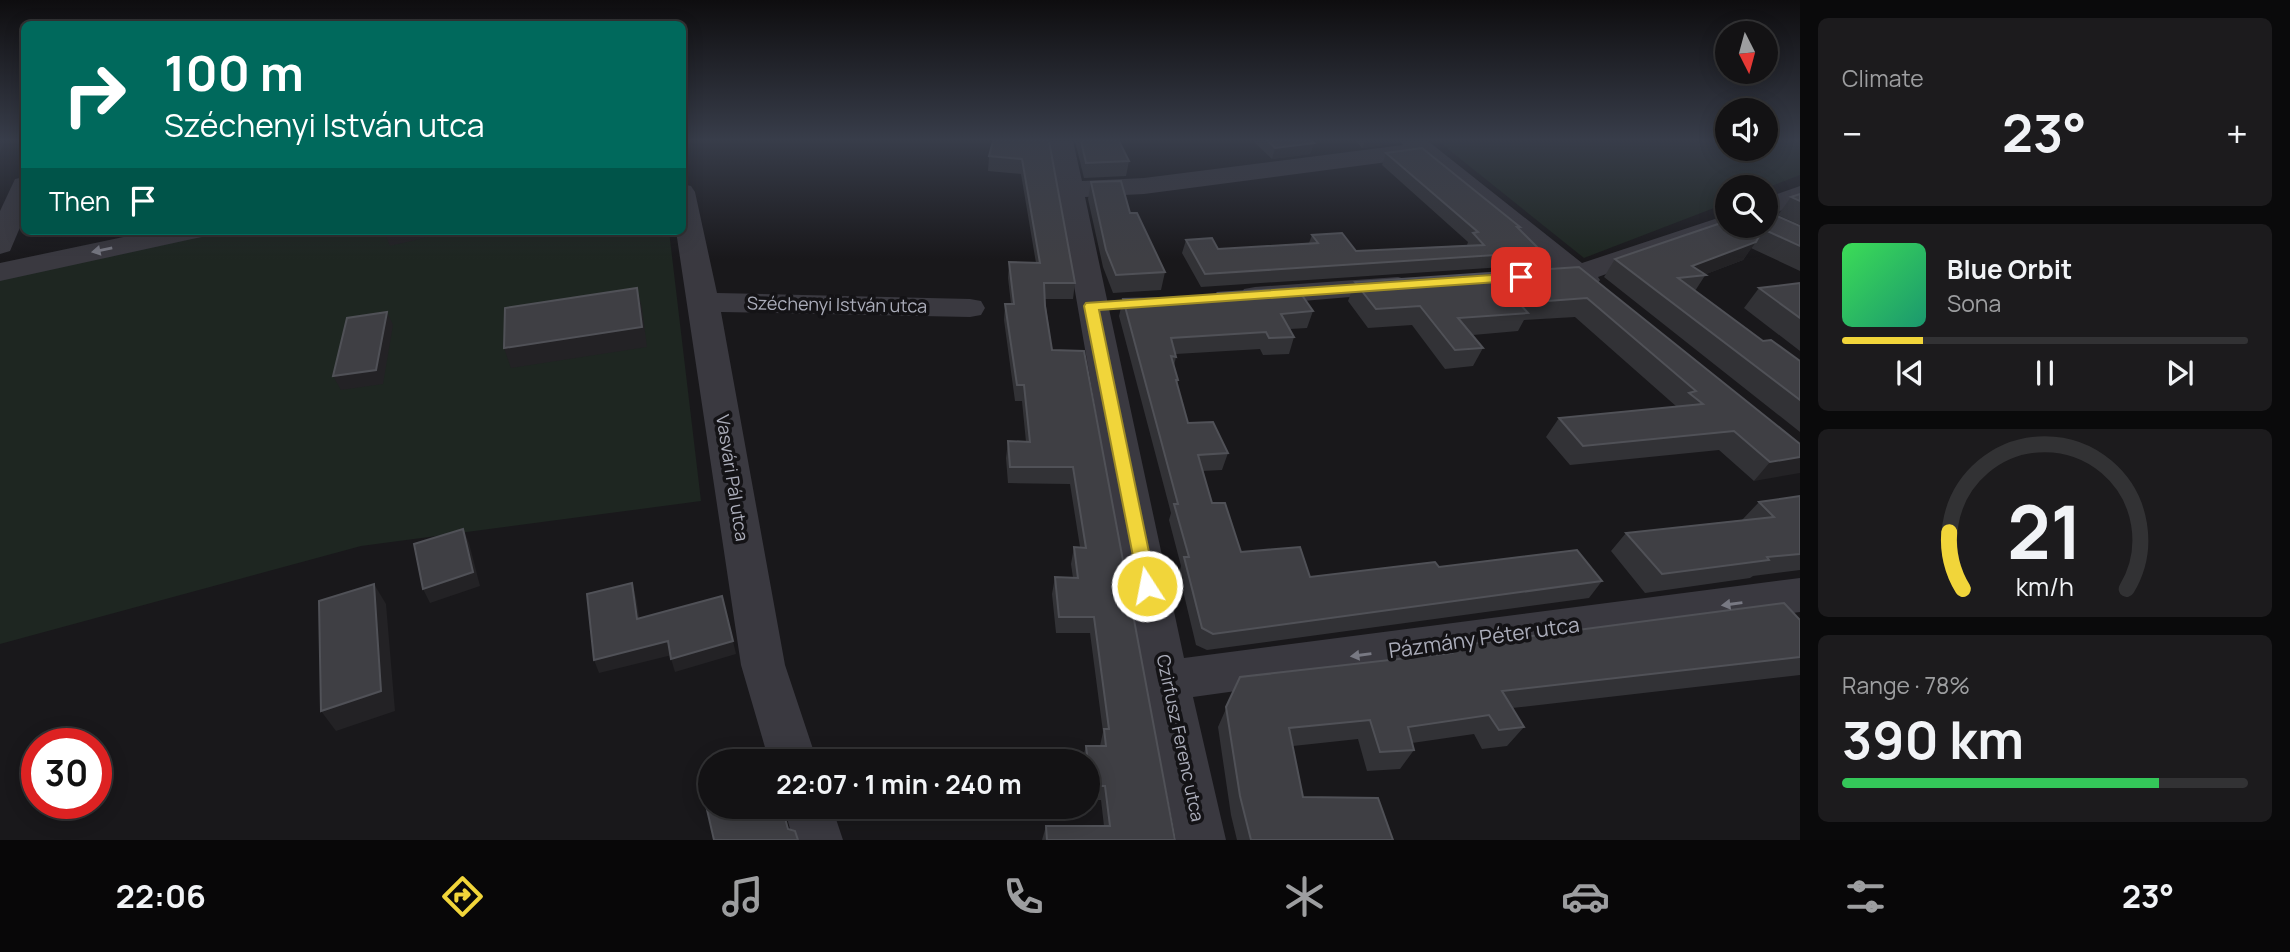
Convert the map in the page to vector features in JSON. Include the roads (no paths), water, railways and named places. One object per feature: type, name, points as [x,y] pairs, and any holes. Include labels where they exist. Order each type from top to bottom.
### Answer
[{"type":"street","name":"Czirfusz Ferenc utca","points":[[1068,180],[1105,305],[1168,678],[1201,840]]},
{"type":"street","points":[[1069,189],[1144,186],[1184,180]]},
{"type":"street","points":[[1460,180],[1606,296]]},
{"type":"street","points":[[0,186],[21,183]]},
{"type":"street","points":[[0,245],[21,191]]},
{"type":"street","points":[[1778,203],[1800,194]]},
{"type":"street","name":"Vasvári Pál utca","points":[[686,212],[704,302],[763,665],[789,749]]},
{"type":"street","points":[[1507,278],[1577,274],[1715,227]]},
{"type":"street","points":[[0,272],[173,235]]},
{"type":"street","points":[[1228,298],[1423,284]]},
{"type":"street","name":"Széchenyi István utca","points":[[704,302],[970,309]]},
{"type":"street","name":"Pázmány Péter utca","points":[[1168,678],[1192,678],[1800,595]]},
{"type":"street","points":[[812,819],[818,840]]}]
